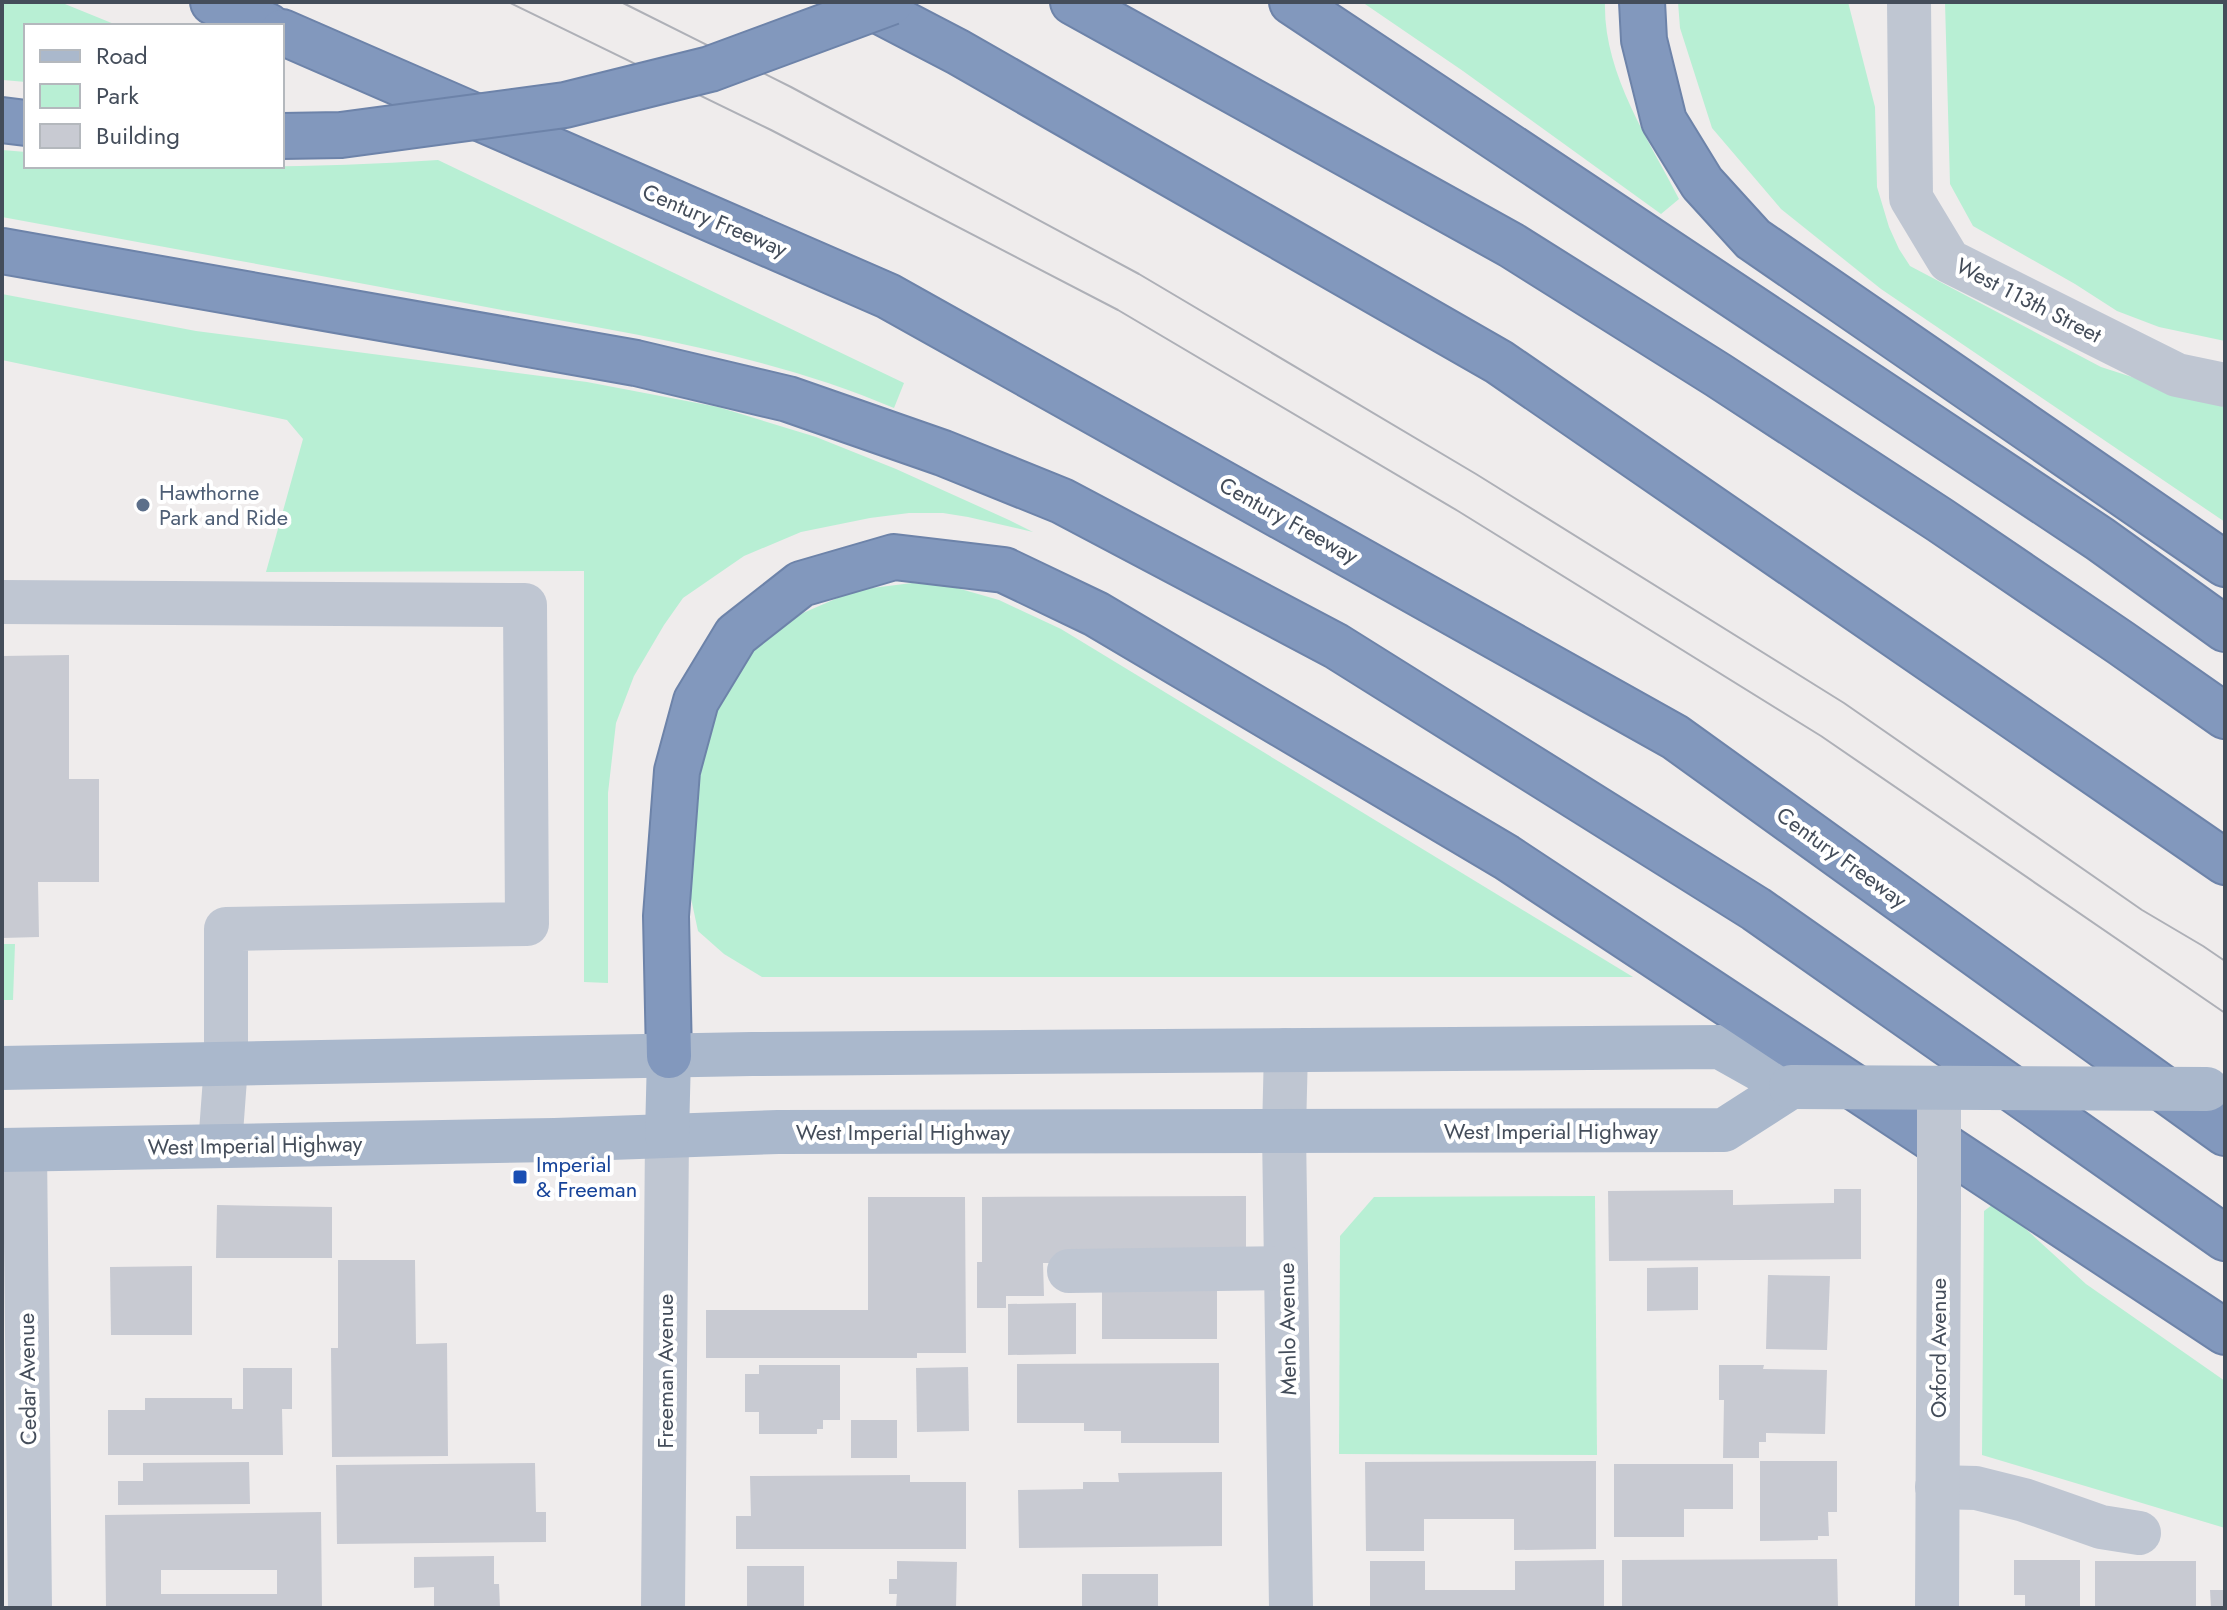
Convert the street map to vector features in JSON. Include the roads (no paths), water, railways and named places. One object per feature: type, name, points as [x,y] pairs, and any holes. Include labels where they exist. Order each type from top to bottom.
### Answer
[{"type":"highway","points":[[213,2],[263,24]]},
{"type":"highway","points":[[862,2],[958,52],[1499,362],[2225,862]]},
{"type":"highway","points":[[284,136],[341,135],[565,105],[710,69],[891,2]]},
{"type":"highway","points":[[1073,2],[1511,245],[1940,520],[2225,716]]},
{"type":"highway","points":[[1292,2],[2100,539],[2225,629]]},
{"type":"highway","points":[[1642,2],[1644,40],[1664,121],[1702,183],[1753,239],[2225,564]]},
{"type":"highway","name":"Century Freeway","points":[[284,33],[888,296],[1675,737],[2225,1133]]},
{"type":"highway","points":[[2,251],[636,363],[788,399],[943,453],[1062,501],[1336,646],[1756,909],[2225,1238]]},
{"type":"highway","points":[[669,1056],[666,916],[677,771],[696,701],[736,635],[801,584],[894,557],[1004,570],[1096,614],[1506,857],[2225,1332]]},
{"type":"main road","points":[[2,1068],[669,1056],[1720,1047],[1791,1087],[2225,1089]]},
{"type":"main road","points":[[667,1135],[669,1056]]},
{"type":"main road","name":"West Imperial Highway","points":[[13,1150],[555,1140],[667,1135],[1724,1130],[1791,1087]]},
{"type":"street","name":"West 113th Street","points":[[1909,2],[1911,198],[1949,261],[2177,375],[2225,385]]},
{"type":"street","points":[[2,602],[525,605],[527,924],[226,929],[226,1065],[220,1146]]},
{"type":"street","name":"Menlo Avenue","points":[[1286,1050],[1284,1131],[1291,1608]]},
{"type":"street","name":"Oxford Avenue","points":[[1937,1608],[1939,1088]]},
{"type":"street","name":"Freeman Avenue","points":[[663,1608],[667,1135]]},
{"type":"street","name":"Cedar Avenue","points":[[13,1150],[30,1608]]},
{"type":"street","points":[[1069,1271],[1286,1268]]},
{"type":"street","points":[[1937,1487],[1976,1488],[2024,1500],[2101,1527],[2139,1533]]},
{"type":"tram line","points":[[508,2],[771,130],[1118,310],[1458,511],[1821,736],[2225,1013]]},
{"type":"tram line","points":[[621,2],[791,87],[1139,274],[1476,474],[1844,703],[2142,910],[2225,961]]},
{"type":"place","name":"Hawthorne Park and Ride","points":[[143,505]]},
{"type":"place","name":"Imperial & Freeman","points":[[520,1177]]}]
